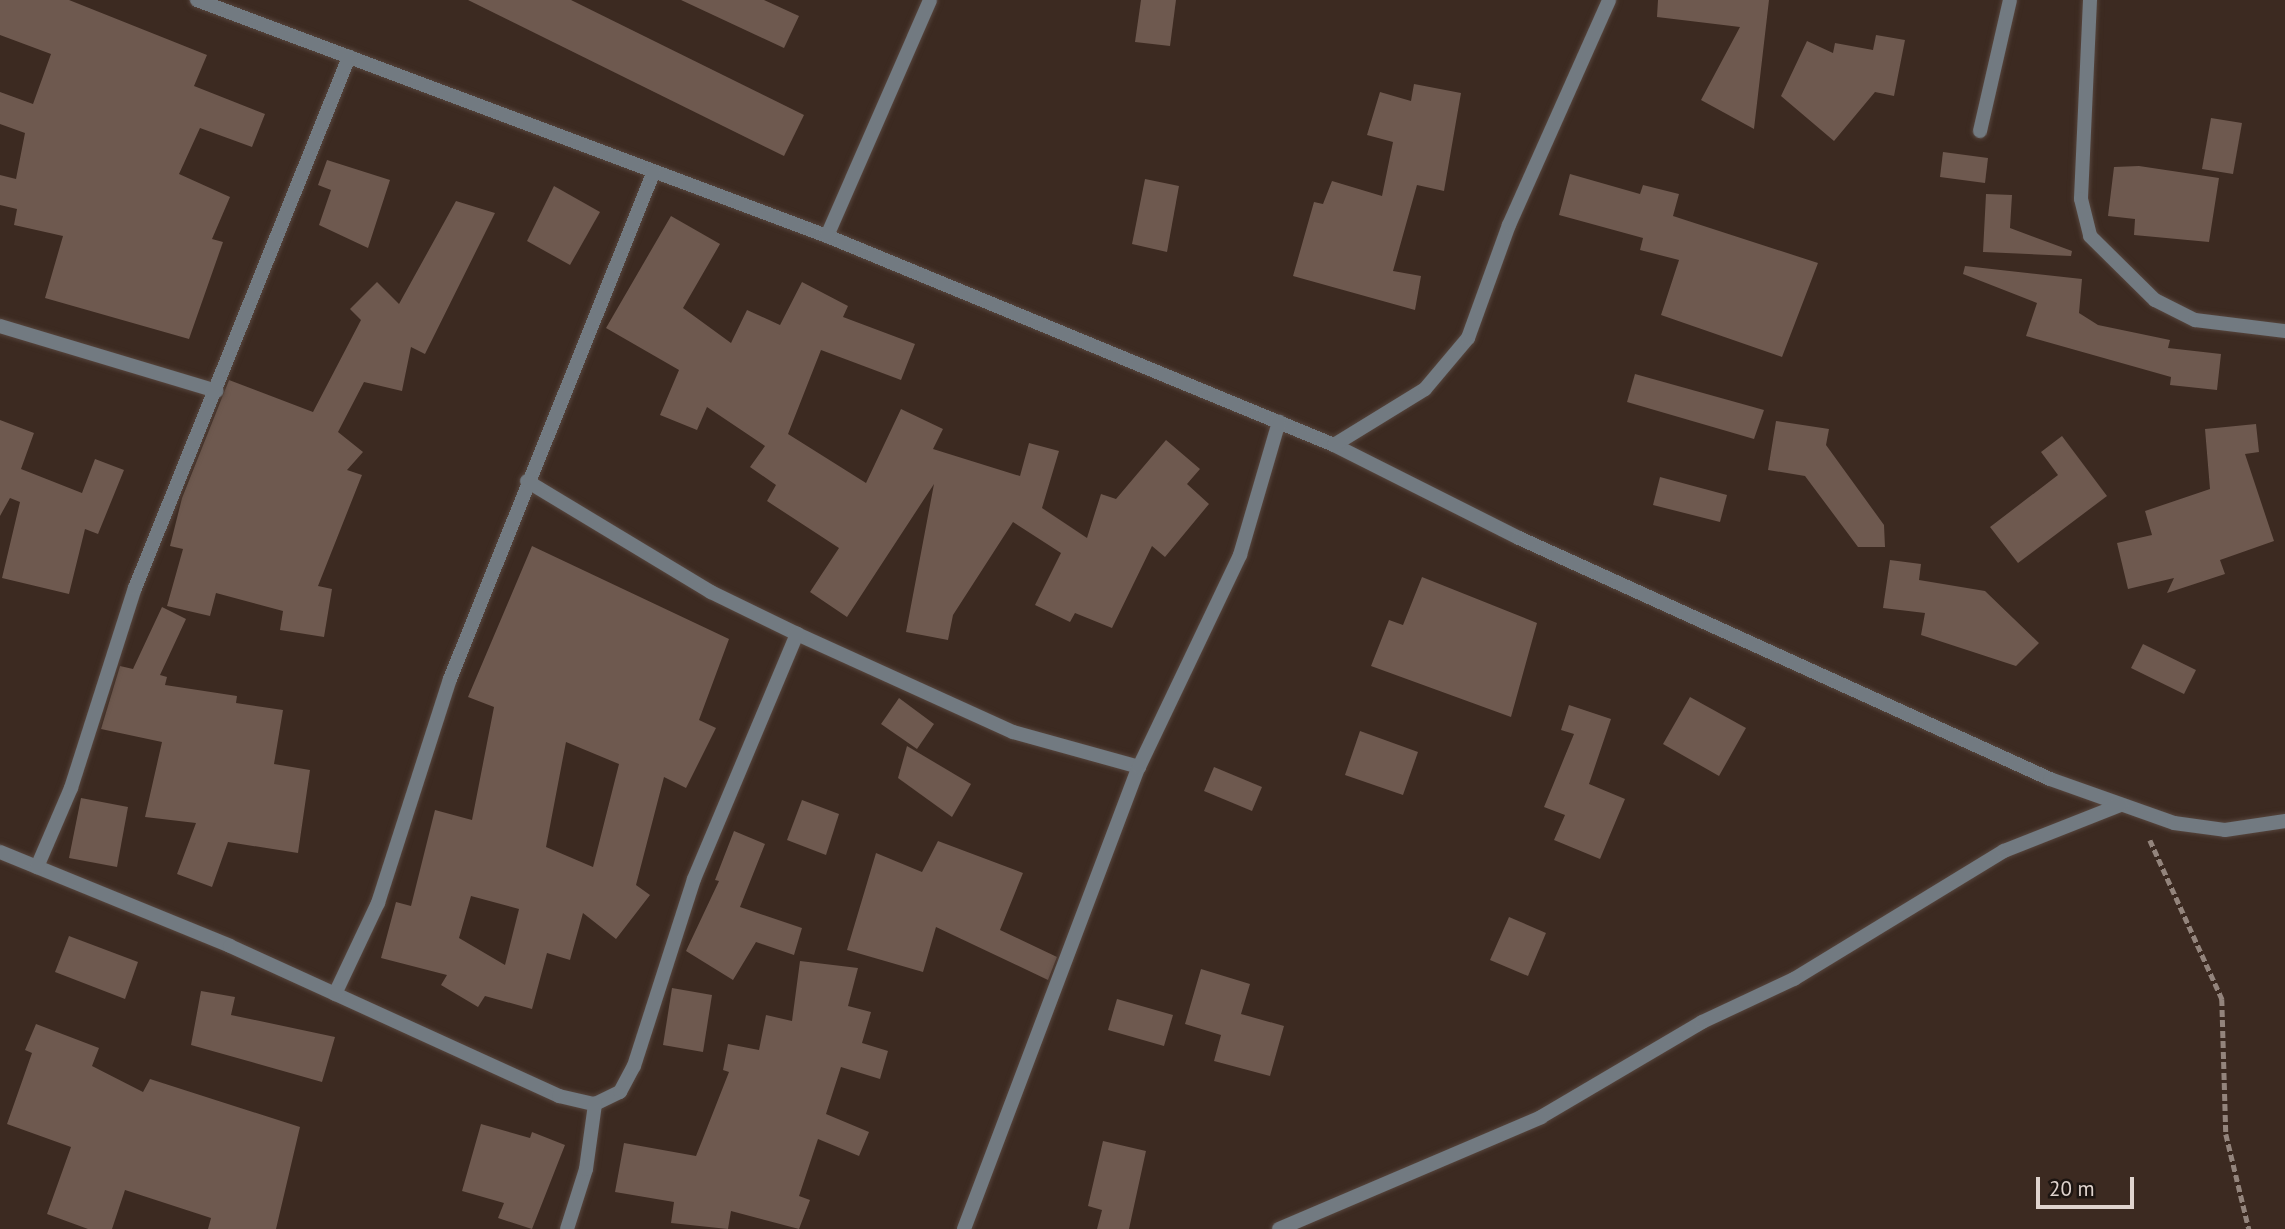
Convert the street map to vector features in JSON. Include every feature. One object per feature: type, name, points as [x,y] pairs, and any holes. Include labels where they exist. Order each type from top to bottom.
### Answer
[{"type":"street","points":[[197,0],[827,236],[1334,445],[1732,637],[2120,806],[2225,830],[2285,821]]},
{"type":"street","points":[[827,236],[930,0]]},
{"type":"street","points":[[1334,445],[1424,389],[1468,338],[1509,225],[1609,0]]},
{"type":"street","points":[[1980,131],[2010,0]]},
{"type":"street","points":[[2090,0],[2081,199],[2090,236],[2155,300],[2195,320],[2285,331]]},
{"type":"street","points":[[37,867],[71,788],[135,588],[349,57]]},
{"type":"street","points":[[335,994],[385,885],[450,679],[527,481],[654,171]]},
{"type":"street","points":[[0,326],[216,391]]},
{"type":"street","points":[[964,1229],[1139,767],[1240,555],[1279,422]]},
{"type":"street","points":[[527,481],[711,592],[797,634],[1013,732],[1139,767]]},
{"type":"street","points":[[0,852],[335,994],[559,1096],[594,1104],[620,1092],[634,1066],[698,868],[797,634]]},
{"type":"street","points":[[1279,1229],[1541,1117],[1702,1022],[1794,979],[2004,850],[2120,806]]},
{"type":"street","points":[[567,1229],[586,1170],[594,1104]]},
{"type":"path","points":[[2136,811],[2216,978],[2226,1134],[2249,1229]]},
{"type":"building","points":[[0,0],[69,0],[207,55],[194,86],[265,114],[252,147],[200,128],[179,174],[230,197],[212,239],[223,242],[189,339],[45,298],[63,236],[14,225],[17,209],[0,205],[0,175],[16,179],[25,133],[0,124],[0,92],[33,104],[51,54],[0,35]]},
{"type":"building","points":[[468,0],[571,0],[804,115],[784,156]]},
{"type":"building","points":[[681,0],[764,0],[799,16],[784,48]]},
{"type":"building","points":[[1141,0],[1176,0],[1170,46],[1135,42]]},
{"type":"building","points":[[1658,0],[1769,0],[1754,129],[1701,100],[1740,27],[1657,17]]},
{"type":"building","points":[[1876,35],[1905,40],[1894,96],[1875,92],[1834,141],[1781,96],[1807,41],[1833,53],[1835,43],[1873,50]]},
{"type":"building","points":[[1414,84],[1461,93],[1444,191],[1417,185],[1393,271],[1421,276],[1415,310],[1293,276],[1314,202],[1323,204],[1332,181],[1382,196],[1393,142],[1367,135],[1380,92],[1411,101]]},
{"type":"building","points":[[2211,118],[2242,123],[2233,174],[2202,169]]},
{"type":"building","points":[[1943,152],[1988,158],[1985,183],[1940,177]]},
{"type":"building","points":[[327,160],[390,180],[368,248],[319,225],[331,190],[318,185]]},
{"type":"building","points":[[2139,166],[2219,178],[2209,242],[2134,235],[2135,219],[2108,216],[2114,167]]},
{"type":"building","points":[[1570,174],[1640,194],[1643,185],[1679,194],[1673,216],[1818,263],[1782,357],[1661,315],[1679,260],[1640,250],[1643,238],[1559,215]]},
{"type":"building","points":[[1145,179],[1179,186],[1167,252],[1132,244]]},
{"type":"building","points":[[554,186],[600,212],[570,265],[527,241]]},
{"type":"building","points":[[1986,194],[2012,195],[2010,228],[2072,251],[2071,256],[1983,252]]},
{"type":"building","points":[[456,201],[495,213],[425,354],[411,347],[402,391],[364,382],[338,432],[363,452],[347,470],[362,475],[318,586],[332,589],[324,637],[280,630],[283,611],[216,593],[210,616],[167,606],[183,549],[170,546],[182,498],[229,380],[313,412],[361,320],[350,309],[377,282],[399,304]]},
{"type":"building","points":[[671,216],[720,244],[683,308],[731,343],[747,310],[780,325],[802,282],[848,306],[843,317],[915,344],[901,380],[821,350],[788,434],[866,483],[901,409],[943,429],[933,449],[1020,476],[1029,443],[1059,451],[1042,508],[1087,538],[1101,494],[1116,499],[1166,440],[1200,469],[1187,484],[1209,504],[1165,557],[1152,546],[1112,628],[1075,613],[1070,622],[1035,605],[1061,553],[1013,522],[953,615],[948,640],[906,632],[934,484],[847,617],[810,592],[839,548],[767,501],[776,485],[750,467],[765,446],[707,407],[697,430],[660,415],[679,370],[606,328]]},
{"type":"building","points":[[1965,266],[2082,279],[2079,313],[2098,325],[2170,340],[2168,348],[2221,354],[2217,390],[2170,385],[2171,377],[2026,336],[2037,303],[1963,274]]},
{"type":"building","points":[[1635,374],[1764,410],[1754,439],[1627,402]]},
{"type":"building","points":[[0,420],[34,433],[21,469],[82,493],[95,459],[124,470],[98,534],[85,529],[69,594],[2,578],[20,502],[10,498],[0,516]]},
{"type":"building","points":[[1776,421],[1829,429],[1826,445],[1884,525],[1885,547],[1858,547],[1805,476],[1768,470]]},
{"type":"building","points":[[2256,424],[2259,452],[2245,454],[2274,541],[2220,560],[2225,574],[2167,593],[2174,578],[2128,589],[2117,543],[2152,535],[2145,511],[2210,489],[2205,429]]},
{"type":"building","points":[[2062,436],[2107,496],[2018,563],[1990,527],[2058,475],[2041,452]]},
{"type":"building","points":[[1660,477],[1727,495],[1720,522],[1653,505]]},
{"type":"building","points":[[532,546],[729,639],[699,720],[716,728],[686,788],[664,777],[636,885],[650,895],[616,939],[583,913],[570,960],[547,953],[532,1009],[485,996],[478,1007],[441,985],[447,975],[381,958],[396,902],[411,906],[435,810],[472,820],[494,707],[468,697]],"holes":[[[566,742],[619,764],[593,867],[546,847]],[[471,896],[519,909],[505,965],[459,938]]]},
{"type":"building","points":[[1890,560],[1921,564],[1919,580],[1985,591],[2039,643],[2016,666],[1921,635],[1925,613],[1883,608]]},
{"type":"building","points":[[1422,577],[1537,623],[1511,717],[1371,666],[1389,620],[1403,625]]},
{"type":"building","points":[[162,607],[186,619],[160,675],[167,677],[165,685],[237,696],[236,703],[283,710],[274,764],[310,770],[298,853],[228,842],[212,887],[177,874],[196,823],[145,817],[162,742],[101,729],[120,666],[133,669]]},
{"type":"building","points":[[2143,644],[2196,670],[2184,694],[2131,668]]},
{"type":"building","points":[[1690,697],[1746,728],[1719,776],[1663,744]]},
{"type":"building","points":[[899,698],[934,724],[917,749],[881,724]]},
{"type":"building","points":[[1569,705],[1611,719],[1589,784],[1625,799],[1600,859],[1554,840],[1565,815],[1544,807],[1574,734],[1561,730]]},
{"type":"building","points":[[1360,731],[1418,752],[1403,795],[1345,775]]},
{"type":"building","points":[[907,746],[971,784],[952,817],[898,778]]},
{"type":"building","points":[[1214,767],[1262,787],[1252,811],[1204,791]]},
{"type":"building","points":[[81,798],[128,807],[117,867],[69,858]]},
{"type":"building","points":[[802,800],[839,814],[826,855],[787,840]]},
{"type":"building","points":[[734,831],[765,844],[740,907],[802,928],[794,955],[756,942],[733,980],[686,951],[719,881],[715,880]]},
{"type":"building","points":[[938,841],[1023,873],[1000,930],[1057,957],[1048,980],[936,927],[923,972],[847,950],[876,853],[922,872]]},
{"type":"building","points":[[1509,917],[1546,933],[1528,976],[1490,960]]},
{"type":"building","points":[[69,936],[138,962],[125,999],[55,972]]},
{"type":"building","points":[[800,961],[858,968],[848,1006],[871,1012],[862,1043],[888,1051],[880,1079],[841,1067],[826,1114],[869,1132],[859,1156],[818,1139],[799,1196],[810,1200],[799,1229],[731,1211],[728,1229],[671,1223],[674,1202],[615,1192],[624,1143],[696,1156],[729,1072],[723,1070],[728,1044],[759,1050],[766,1015],[792,1021]]},
{"type":"building","points":[[1201,969],[1250,984],[1241,1014],[1284,1026],[1270,1076],[1214,1061],[1221,1035],[1185,1024]]},
{"type":"building","points":[[672,988],[712,995],[703,1052],[663,1045]]},
{"type":"building","points":[[201,991],[235,997],[231,1015],[335,1037],[322,1082],[191,1045]]},
{"type":"building","points":[[1117,999],[1173,1015],[1164,1046],[1108,1030]]},
{"type":"building","points":[[36,1024],[99,1048],[92,1066],[143,1092],[150,1079],[300,1127],[276,1229],[208,1229],[211,1218],[125,1190],[112,1229],[88,1229],[47,1214],[71,1147],[7,1124],[32,1053],[25,1050]]},
{"type":"building","points":[[481,1124],[530,1138],[532,1132],[565,1145],[532,1229],[498,1218],[504,1203],[462,1191]]},
{"type":"building","points":[[1103,1141],[1146,1151],[1129,1229],[1097,1229],[1102,1210],[1088,1206]]}]
